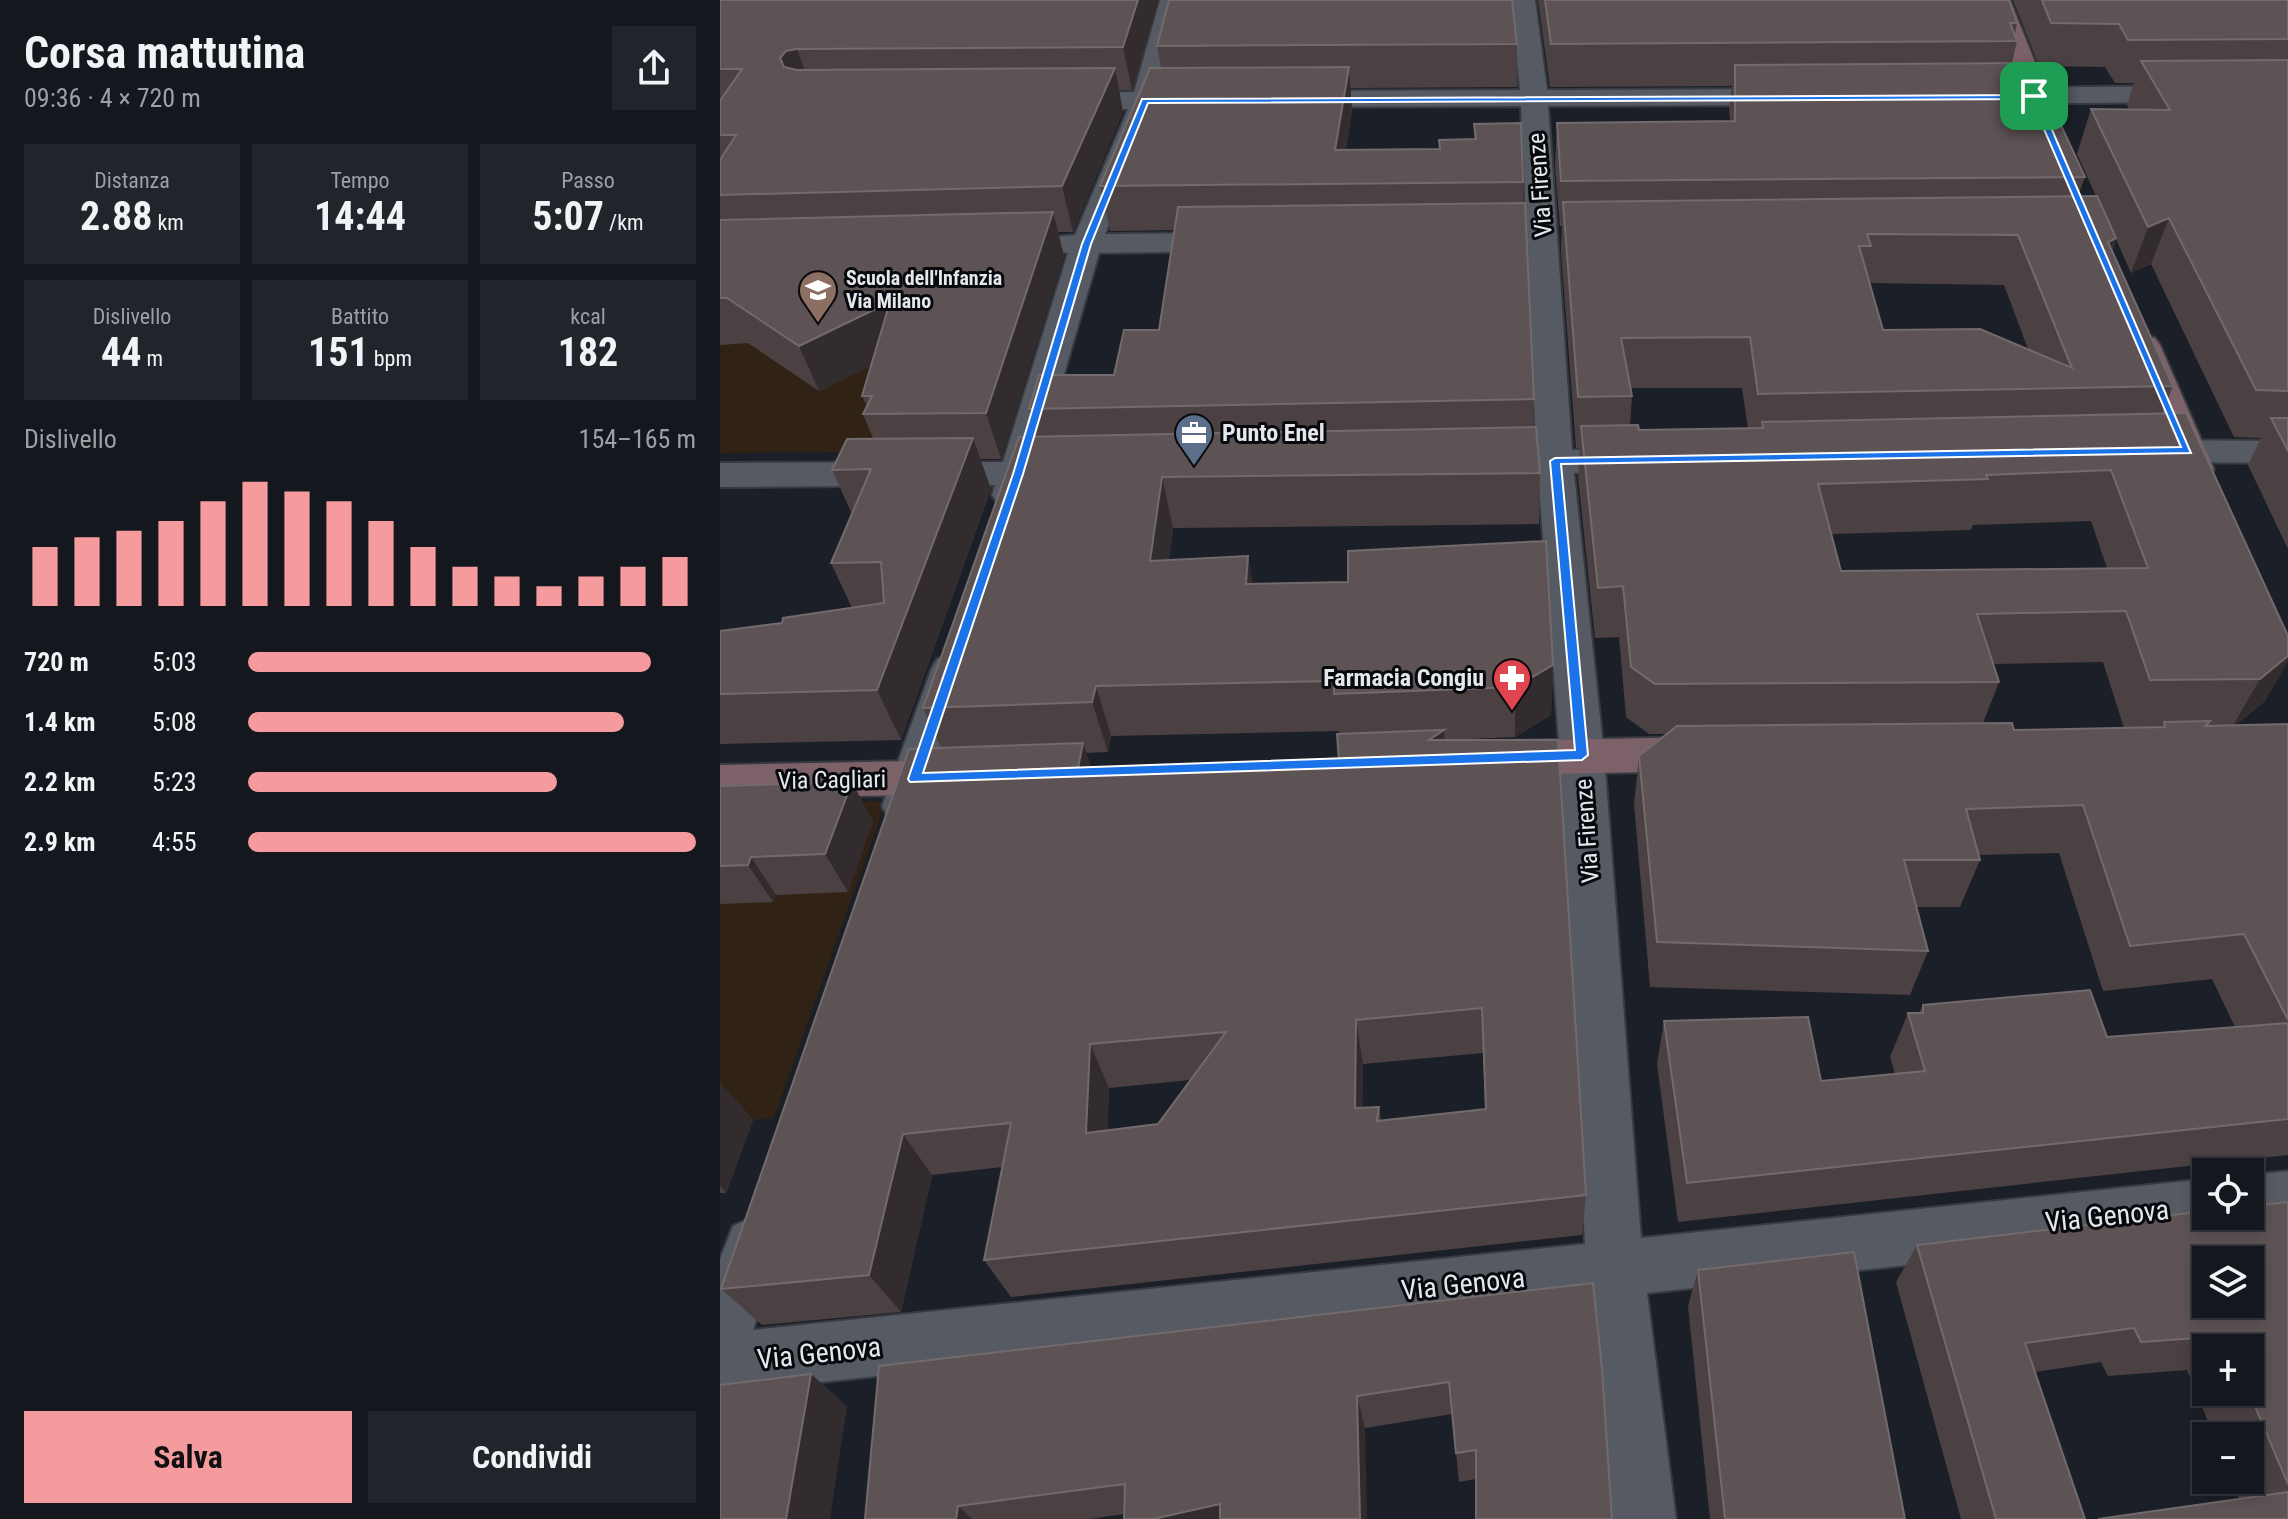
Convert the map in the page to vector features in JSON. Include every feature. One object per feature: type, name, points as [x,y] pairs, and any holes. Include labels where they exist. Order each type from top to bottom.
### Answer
[{"type":"street","points":[[998,533],[1086,244],[1145,101],[1172,0]]},
{"type":"street","name":"Via Firenze","points":[[1523,0],[1534,97],[1555,461],[1582,755],[1615,1267],[1644,1519]]},
{"type":"street","points":[[1998,0],[2057,147]]},
{"type":"street","points":[[1969,96],[2288,93]]},
{"type":"street","points":[[1268,100],[1812,97]]},
{"type":"street","points":[[1033,101],[1222,100]]},
{"type":"street","points":[[1039,245],[1264,242]]},
{"type":"street","points":[[2131,319],[2207,493]]},
{"type":"street","points":[[2109,451],[2288,452]]},
{"type":"street","points":[[1442,464],[1666,459]]},
{"type":"street","points":[[720,475],[1096,472]]},
{"type":"street","points":[[894,838],[964,635]]},
{"type":"street","points":[[1452,760],[1745,754]]},
{"type":"street","name":"Via Cagliari","points":[[720,782],[994,776]]},
{"type":"street","points":[[2264,1200],[2288,1197]]},
{"type":"street","name":"Via Genova","points":[[720,1363],[2192,1207]]},
{"type":"street","points":[[720,1342],[766,1209]]},
{"type":"shaded area","name":"Scuola dell'Infanzia Via Milano","points":[[897,260],[881,441],[859,452],[720,453],[720,265]]},
{"type":"shaded area","points":[[886,801],[774,1118],[720,1123],[720,806]]},
{"type":"building","points":[[720,0],[1138,0],[1123,47],[797,49],[786,51],[780,58],[784,67],[797,70],[1115,68],[1062,186],[720,195],[720,160],[736,135],[720,135],[720,101],[742,69],[720,69]]},
{"type":"building","points":[[1169,0],[1512,0],[1517,44],[1157,46]]},
{"type":"building","points":[[1545,0],[2009,0],[2017,23],[2010,23],[2017,41],[1551,44]]},
{"type":"building","points":[[2042,0],[2288,0],[2288,39],[2128,40],[2119,24],[2051,23]]},
{"type":"building","points":[[2288,60],[2288,391],[2256,390],[2169,218],[2148,227],[2091,109],[2170,110],[2141,61]]},
{"type":"building","points":[[2026,63],[2046,110],[2054,110],[2085,177],[1561,181],[1557,123],[1735,121],[1735,65]]},
{"type":"building","points":[[1349,67],[1335,150],[1440,149],[1439,140],[1476,139],[1474,124],[1521,123],[1523,182],[1100,186],[1150,68]]},
{"type":"building","points":[[2097,196],[2116,238],[2108,242],[2173,386],[1758,394],[1750,337],[1621,338],[1632,396],[1578,397],[1563,202]],"holes":[[[1867,234],[2018,235],[2072,368],[1980,329],[1883,330],[1859,246],[1871,246]]]},
{"type":"building","points":[[1525,203],[1534,399],[1029,409],[1039,375],[1114,375],[1124,330],[1159,330],[1178,207]]},
{"type":"building","points":[[1053,212],[986,413],[863,414],[872,396],[862,396],[890,302],[799,346],[727,298],[720,298],[720,220]]},
{"type":"building","points":[[2186,413],[2288,636],[2288,656],[2260,679],[2150,680],[2126,611],[1977,614],[1999,682],[1655,684],[1631,667],[1623,586],[1598,588],[1581,426],[1638,425],[1639,430],[1763,428],[1762,422]],"holes":[[[2111,470],[2148,568],[1841,571],[1818,484],[1988,479],[1986,475]]]},
{"type":"building","points":[[2271,418],[2288,418],[2288,451]]},
{"type":"building","points":[[1536,427],[1540,473],[1162,477],[1150,561],[1248,556],[1246,584],[1348,582],[1348,551],[1546,541],[1553,665],[1515,687],[1334,694],[1334,681],[1096,686],[1092,702],[923,708],[1019,437]]},
{"type":"building","points":[[973,438],[877,690],[720,694],[720,631],[782,623],[783,618],[884,603],[881,562],[831,563],[871,469],[832,470],[847,439]]},
{"type":"building","points":[[2210,721],[2205,726],[2288,724],[2288,1020],[2244,934],[2130,946],[2083,805],[1966,809],[1980,860],[1904,860],[1928,951],[1657,942],[1639,756],[1677,726],[2012,723],[2014,730],[2165,727],[2164,722]]},
{"type":"building","points":[[1444,730],[1429,740],[1558,740],[1586,1195],[984,1260],[1011,1123],[903,1134],[869,1275],[721,1289],[909,749],[1083,743],[1078,768],[1339,762],[1337,734]],"holes":[[[1482,1008],[1486,1109],[1377,1121],[1379,1107],[1355,1108],[1356,1020]],[[1226,1032],[1158,1124],[1086,1133],[1090,1044]]]},
{"type":"building","points":[[852,782],[825,854],[751,857],[748,865],[720,866],[720,786]]},
{"type":"building","points":[[2090,990],[2107,1037],[2288,1023],[2288,1119],[1687,1183],[1664,1021],[1808,1017],[1821,1081],[1925,1071],[1908,1013],[1923,1013],[1923,1005]]},
{"type":"building","points":[[2288,1202],[2288,1484],[2255,1406],[2264,1406],[2264,1334],[2192,1334],[2192,1338],[2141,1342],[2134,1328],[2025,1343],[2085,1519],[1996,1519],[1917,1245],[2192,1213],[2192,1230],[2264,1230],[2264,1205]]},
{"type":"building","points":[[1854,1252],[1905,1519],[1725,1519],[1698,1270]]},
{"type":"building","points":[[1593,1283],[1612,1519],[1476,1519],[1476,1450],[1456,1453],[1449,1382],[1357,1396],[1360,1519],[1220,1519],[1220,1504],[1153,1519],[1124,1519],[1125,1484],[958,1506],[956,1519],[865,1519],[879,1366]]},
{"type":"building","points":[[811,1374],[786,1519],[720,1519],[720,1385]]},
{"type":"building","points":[[2288,1492],[2288,1519],[2098,1519]]},
{"type":"place","name":"Scuola dell'Infanzia Via Milano","points":[[818,324]]},
{"type":"place","name":"Punto Enel","points":[[1194,467]]},
{"type":"place","name":"Farmacia Congiu","points":[[1512,712]]},
{"type":"route","points":[[2034,96],[2188,450],[1555,461],[1582,755],[915,779],[1018,474],[1086,244],[1145,101],[2034,96]]}]
